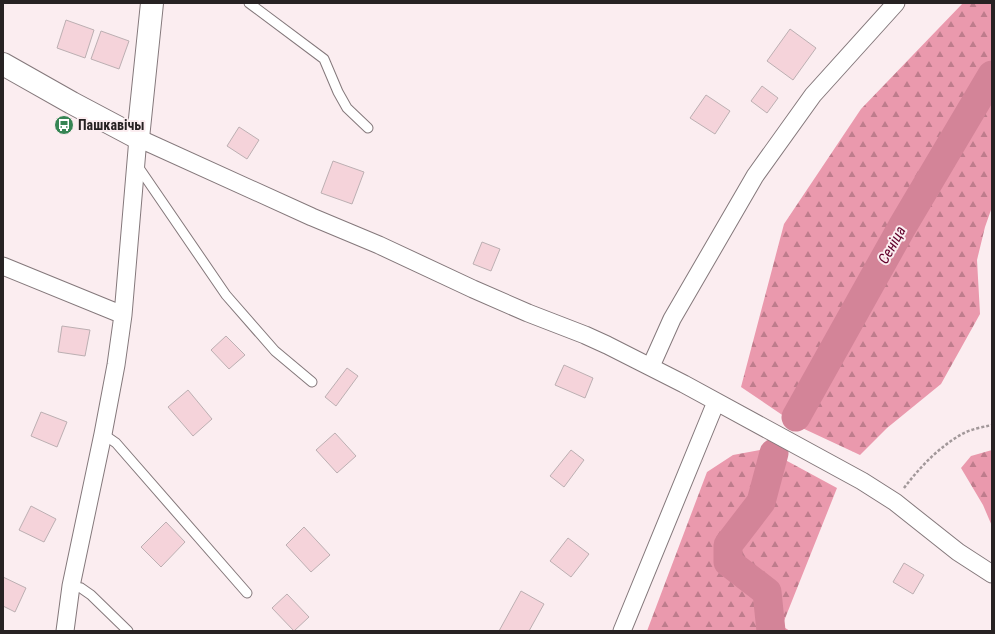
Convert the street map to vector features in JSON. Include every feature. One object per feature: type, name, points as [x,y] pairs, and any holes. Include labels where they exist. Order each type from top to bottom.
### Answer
[{"type":"street","points":[[65,631],[71,586],[103,434],[116,365],[123,315],[138,138],[152,3]]},
{"type":"street","points":[[651,366],[672,319],[755,176],[813,95],[896,3]]},
{"type":"street","points":[[3,64],[138,138],[312,217],[379,245],[528,314],[585,335],[651,366],[862,481],[895,502],[958,552],[992,574]]},
{"type":"street","points":[[4,269],[123,315]]},
{"type":"street","points":[[622,631],[716,402]]},
{"type":"lane","points":[[250,3],[324,59],[347,108],[368,128]]},
{"type":"lane","points":[[136,164],[226,295],[275,351],[312,382]]},
{"type":"lane","points":[[103,434],[116,443],[246,593]]},
{"type":"lane","points":[[71,586],[81,588],[91,595],[128,631]]},
{"type":"path","points":[[895,502],[912,478],[935,453],[963,433],[992,425]]},
{"type":"green space","points":[[963,3],[992,3],[992,207],[985,227],[977,260],[980,314],[941,384],[887,428],[860,455],[800,427],[741,387],[784,224],[861,109]]},
{"type":"green space","points":[[765,449],[837,488],[782,626],[790,631],[647,631],[707,472],[733,455]]},
{"type":"green space","points":[[992,450],[992,526],[983,505],[961,468],[971,456]]},
{"type":"building","points":[[66,20],[94,30],[85,58],[57,48]]},
{"type":"building","points":[[790,29],[816,48],[793,80],[767,61]]},
{"type":"building","points":[[101,31],[129,41],[119,69],[91,59]]},
{"type":"building","points":[[762,86],[778,98],[767,113],[751,101]]},
{"type":"building","points":[[706,95],[730,111],[715,134],[690,118]]},
{"type":"building","points":[[239,127],[259,140],[247,159],[227,146]]},
{"type":"building","points":[[333,161],[364,172],[352,204],[321,193]]},
{"type":"building","points":[[482,242],[500,249],[491,271],[473,264]]},
{"type":"building","points":[[62,326],[90,330],[85,356],[58,352]]},
{"type":"building","points":[[226,336],[245,355],[229,369],[211,350]]},
{"type":"building","points":[[564,365],[593,378],[585,398],[555,385]]},
{"type":"building","points":[[347,368],[358,376],[336,406],[325,397]]},
{"type":"building","points":[[188,390],[212,419],[193,436],[168,407]]},
{"type":"building","points":[[41,412],[67,422],[57,447],[31,436]]},
{"type":"building","points":[[335,433],[356,456],[337,473],[316,450]]},
{"type":"building","points":[[571,450],[584,460],[564,487],[550,476]]},
{"type":"building","points":[[31,506],[56,519],[44,542],[19,530]]},
{"type":"building","points":[[166,522],[185,542],[161,567],[141,547]]},
{"type":"building","points":[[304,527],[330,555],[311,572],[286,545]]},
{"type":"building","points":[[568,538],[589,554],[571,577],[550,561]]},
{"type":"building","points":[[904,563],[924,575],[913,594],[893,582]]},
{"type":"building","points":[[3,577],[26,588],[15,612],[3,606]]},
{"type":"building","points":[[521,591],[544,604],[529,631],[499,631]]},
{"type":"building","points":[[287,594],[309,617],[294,631],[272,608]]},
{"type":"waterway","name":"Сеніца","points":[[796,417],[902,227],[992,75]]},
{"type":"waterway","name":"Сеніца","points":[[771,631],[767,592],[728,562],[728,545],[761,502],[774,453]]},
{"type":"place","name":"Пашкавічы","points":[[64,125]]}]
